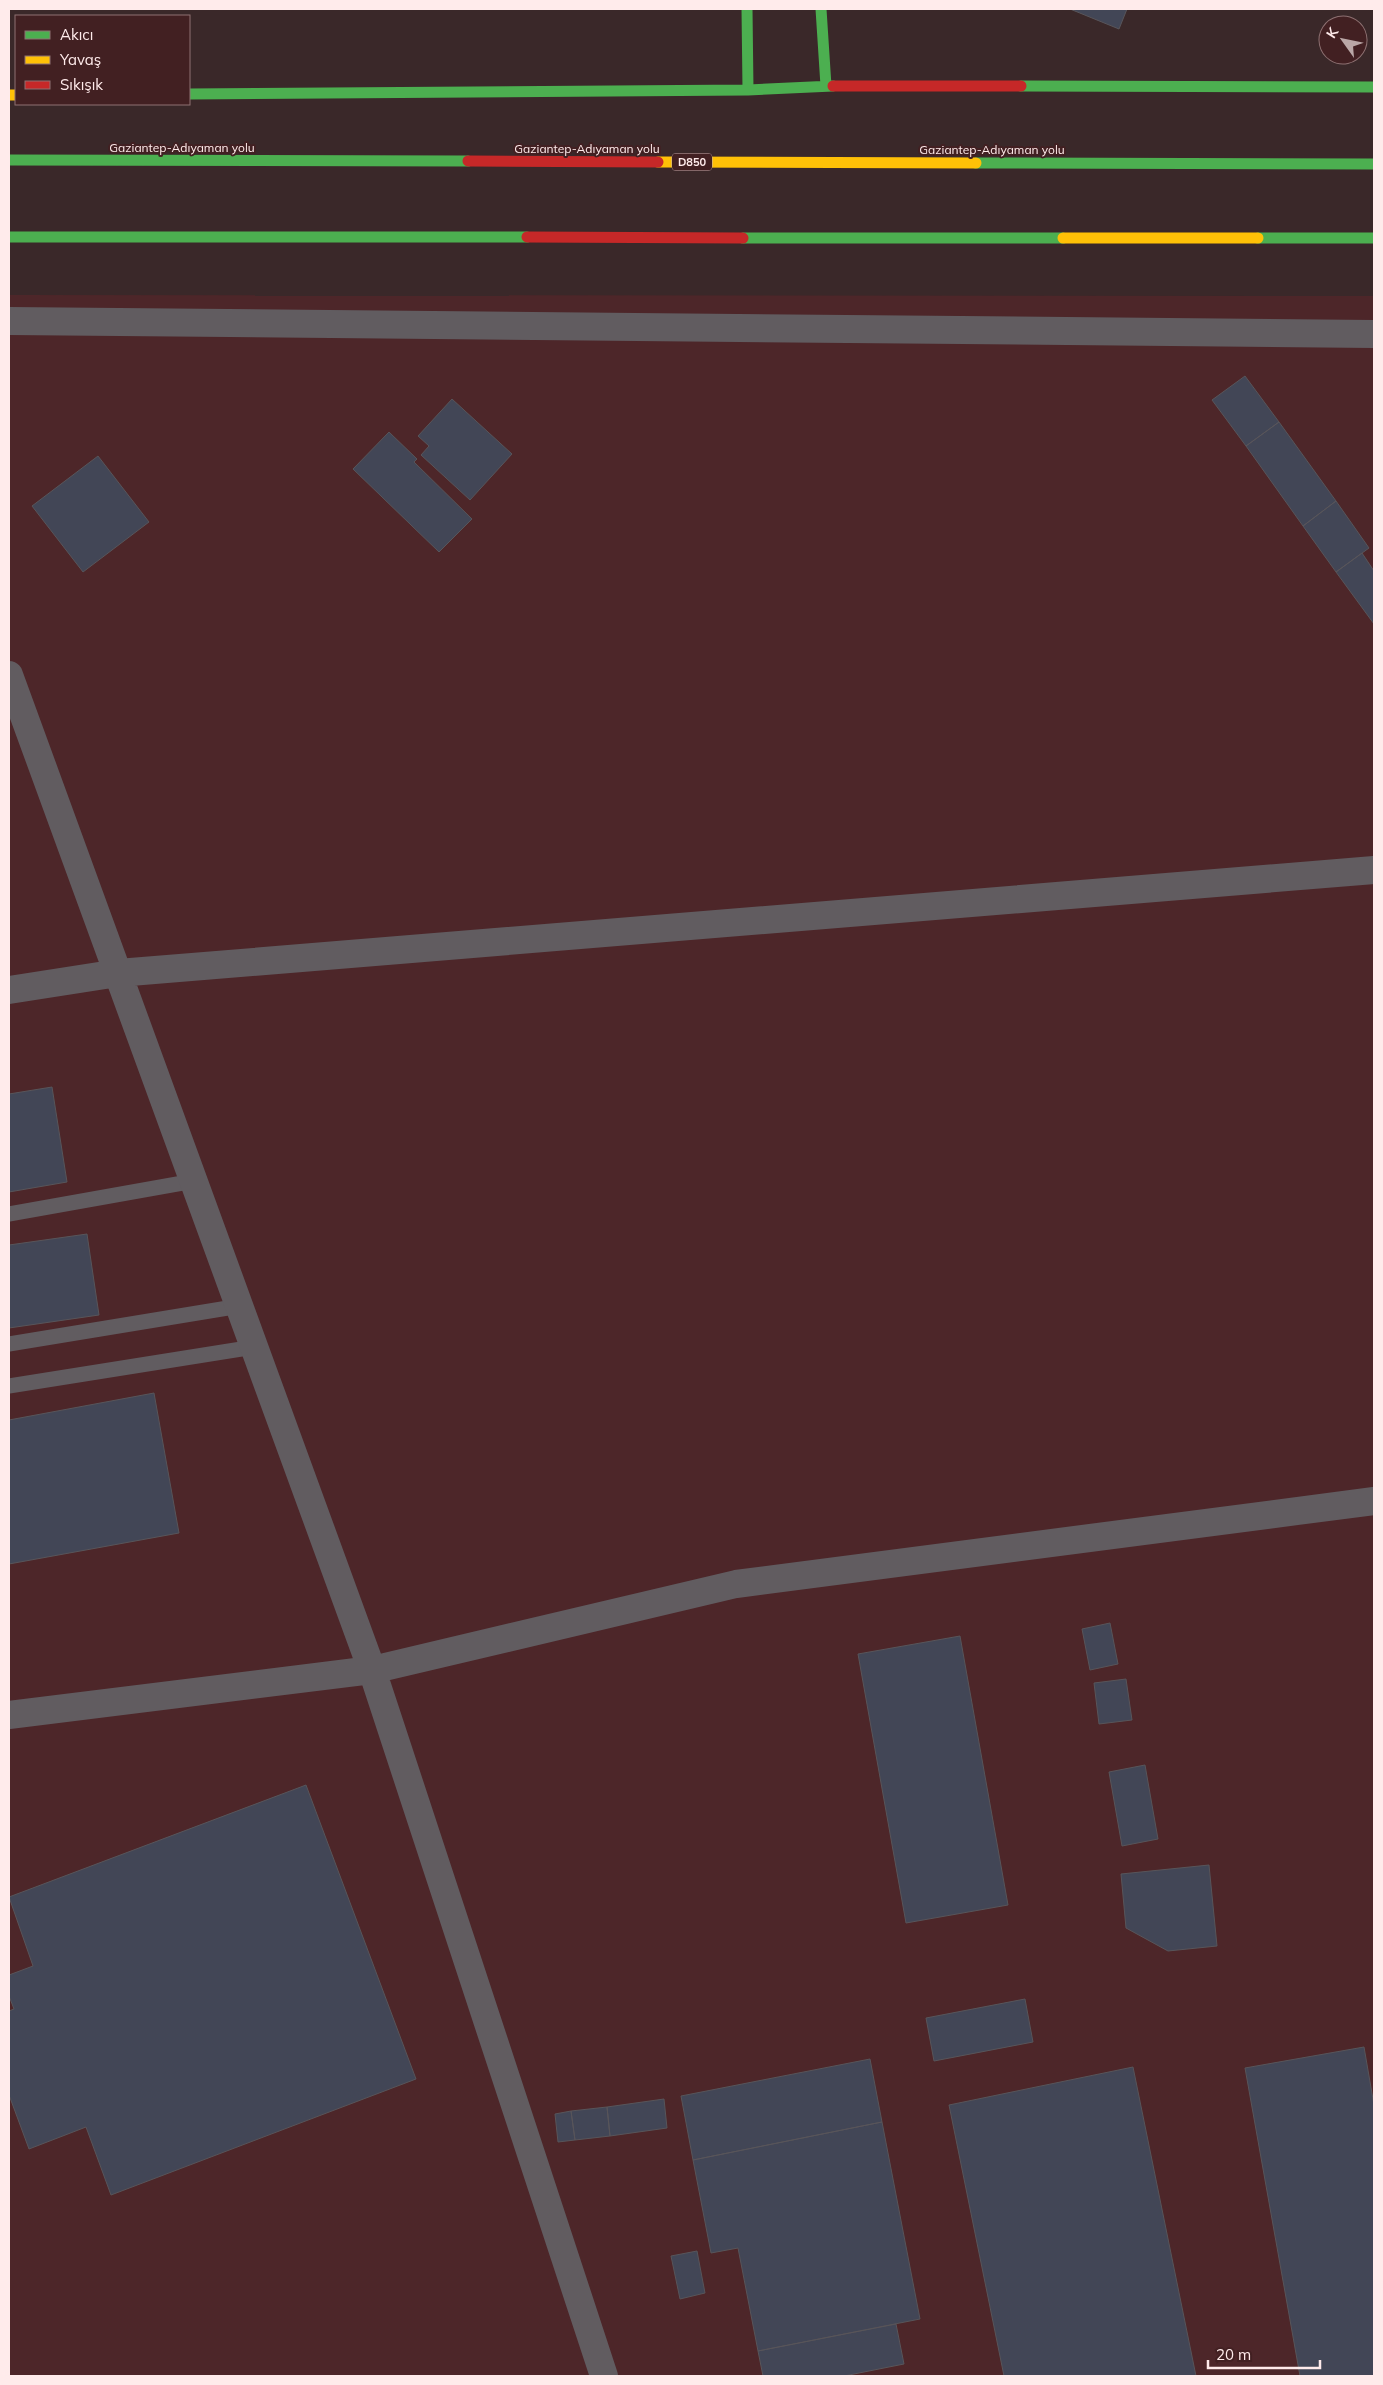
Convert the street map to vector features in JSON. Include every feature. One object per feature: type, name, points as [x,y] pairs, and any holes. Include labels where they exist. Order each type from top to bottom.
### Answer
[{"type":"main road","points":[[747,9],[748,90]]},
{"type":"main road","points":[[821,9],[826,86]]},
{"type":"main road","points":[[190,94],[748,90],[826,86],[1374,87]]},
{"type":"main road","name":"Gaziantep-Adıyaman yolu","points":[[9,160],[1374,164]]},
{"type":"main road","points":[[9,237],[1374,238]]},
{"type":"street","points":[[9,321],[1374,334]]},
{"type":"street","points":[[9,675],[372,1670],[604,2376]]},
{"type":"street","points":[[9,990],[118,973],[1374,870]]},
{"type":"street","points":[[9,1715],[372,1670],[736,1584],[1374,1501]]},
{"type":"lane","points":[[9,1214],[194,1181]]},
{"type":"lane","points":[[9,1344],[240,1306]]},
{"type":"lane","points":[[9,1386],[254,1347]]},
{"type":"shaded area","points":[[9,295],[1374,296],[1374,2376],[9,2376]]},
{"type":"building","points":[[1070,9],[1127,9],[1119,29]]},
{"type":"building","points":[[1245,376],[1279,422],[1246,446],[1212,400]]},
{"type":"building","points":[[452,399],[512,454],[470,500],[421,455],[429,446],[418,436]]},
{"type":"building","points":[[1279,422],[1336,501],[1303,526],[1246,446]]},
{"type":"building","points":[[389,432],[417,459],[414,462],[472,519],[439,552],[353,469]]},
{"type":"building","points":[[98,456],[149,522],[83,572],[32,506]]},
{"type":"building","points":[[1336,501],[1369,548],[1336,572],[1303,526]]},
{"type":"building","points":[[1362,553],[1374,571],[1374,624],[1336,572]]},
{"type":"building","points":[[52,1087],[67,1182],[9,1192],[9,1094]]},
{"type":"building","points":[[87,1234],[99,1315],[9,1328],[9,1245]]},
{"type":"building","points":[[154,1393],[179,1533],[9,1564],[9,1420]]},
{"type":"building","points":[[1110,1623],[1118,1664],[1090,1670],[1082,1629]]},
{"type":"building","points":[[960,1636],[1008,1905],[906,1923],[858,1654]]},
{"type":"building","points":[[1126,1679],[1132,1720],[1099,1724],[1094,1683]]},
{"type":"building","points":[[1145,1765],[1158,1839],[1122,1846],[1109,1772]]},
{"type":"building","points":[[306,1785],[416,2079],[111,2195],[86,2127],[29,2149],[9,2095],[9,2011],[14,2009],[9,1996],[9,1975],[33,1966],[9,1897]]},
{"type":"building","points":[[1209,1865],[1217,1946],[1168,1951],[1126,1928],[1121,1874]]},
{"type":"building","points":[[1025,1999],[1033,2042],[934,2061],[926,2018]]},
{"type":"building","points":[[1364,2047],[1374,2105],[1374,2376],[1300,2376],[1245,2068]]},
{"type":"building","points":[[870,2059],[882,2122],[693,2160],[681,2096]]},
{"type":"building","points":[[1133,2067],[1196,2376],[1004,2376],[949,2105]]},
{"type":"building","points":[[664,2099],[667,2128],[610,2136],[607,2107]]},
{"type":"building","points":[[607,2107],[610,2136],[575,2140],[571,2111]]},
{"type":"building","points":[[571,2111],[575,2140],[558,2142],[555,2114]]},
{"type":"building","points":[[882,2122],[920,2319],[758,2351],[738,2248],[711,2253],[693,2160]]},
{"type":"building","points":[[697,2251],[705,2293],[680,2299],[671,2256]]},
{"type":"building","points":[[896,2324],[904,2364],[844,2376],[763,2376],[758,2351]]},
{"type":"traffic: fast","points":[[747,9],[748,90]]},
{"type":"traffic: fast","points":[[821,9],[826,86]]},
{"type":"traffic: fast","points":[[190,94],[748,90],[833,86]]},
{"type":"traffic: fast","points":[[1021,86],[1374,87]]},
{"type":"traffic: fast","points":[[9,160],[468,161]]},
{"type":"traffic: fast","points":[[976,163],[1374,164]]},
{"type":"traffic: fast","points":[[9,237],[527,237]]},
{"type":"traffic: fast","points":[[743,238],[1063,238]]},
{"type":"traffic: fast","points":[[1258,238],[1374,238]]},
{"type":"traffic: slow","points":[[9,95],[15,95]]},
{"type":"traffic: slow","points":[[658,162],[976,163]]},
{"type":"traffic: slow","points":[[1063,238],[1258,238]]},
{"type":"traffic: jam","points":[[833,86],[1021,86]]},
{"type":"traffic: jam","points":[[468,161],[658,162]]},
{"type":"traffic: jam","points":[[527,237],[743,238]]}]
